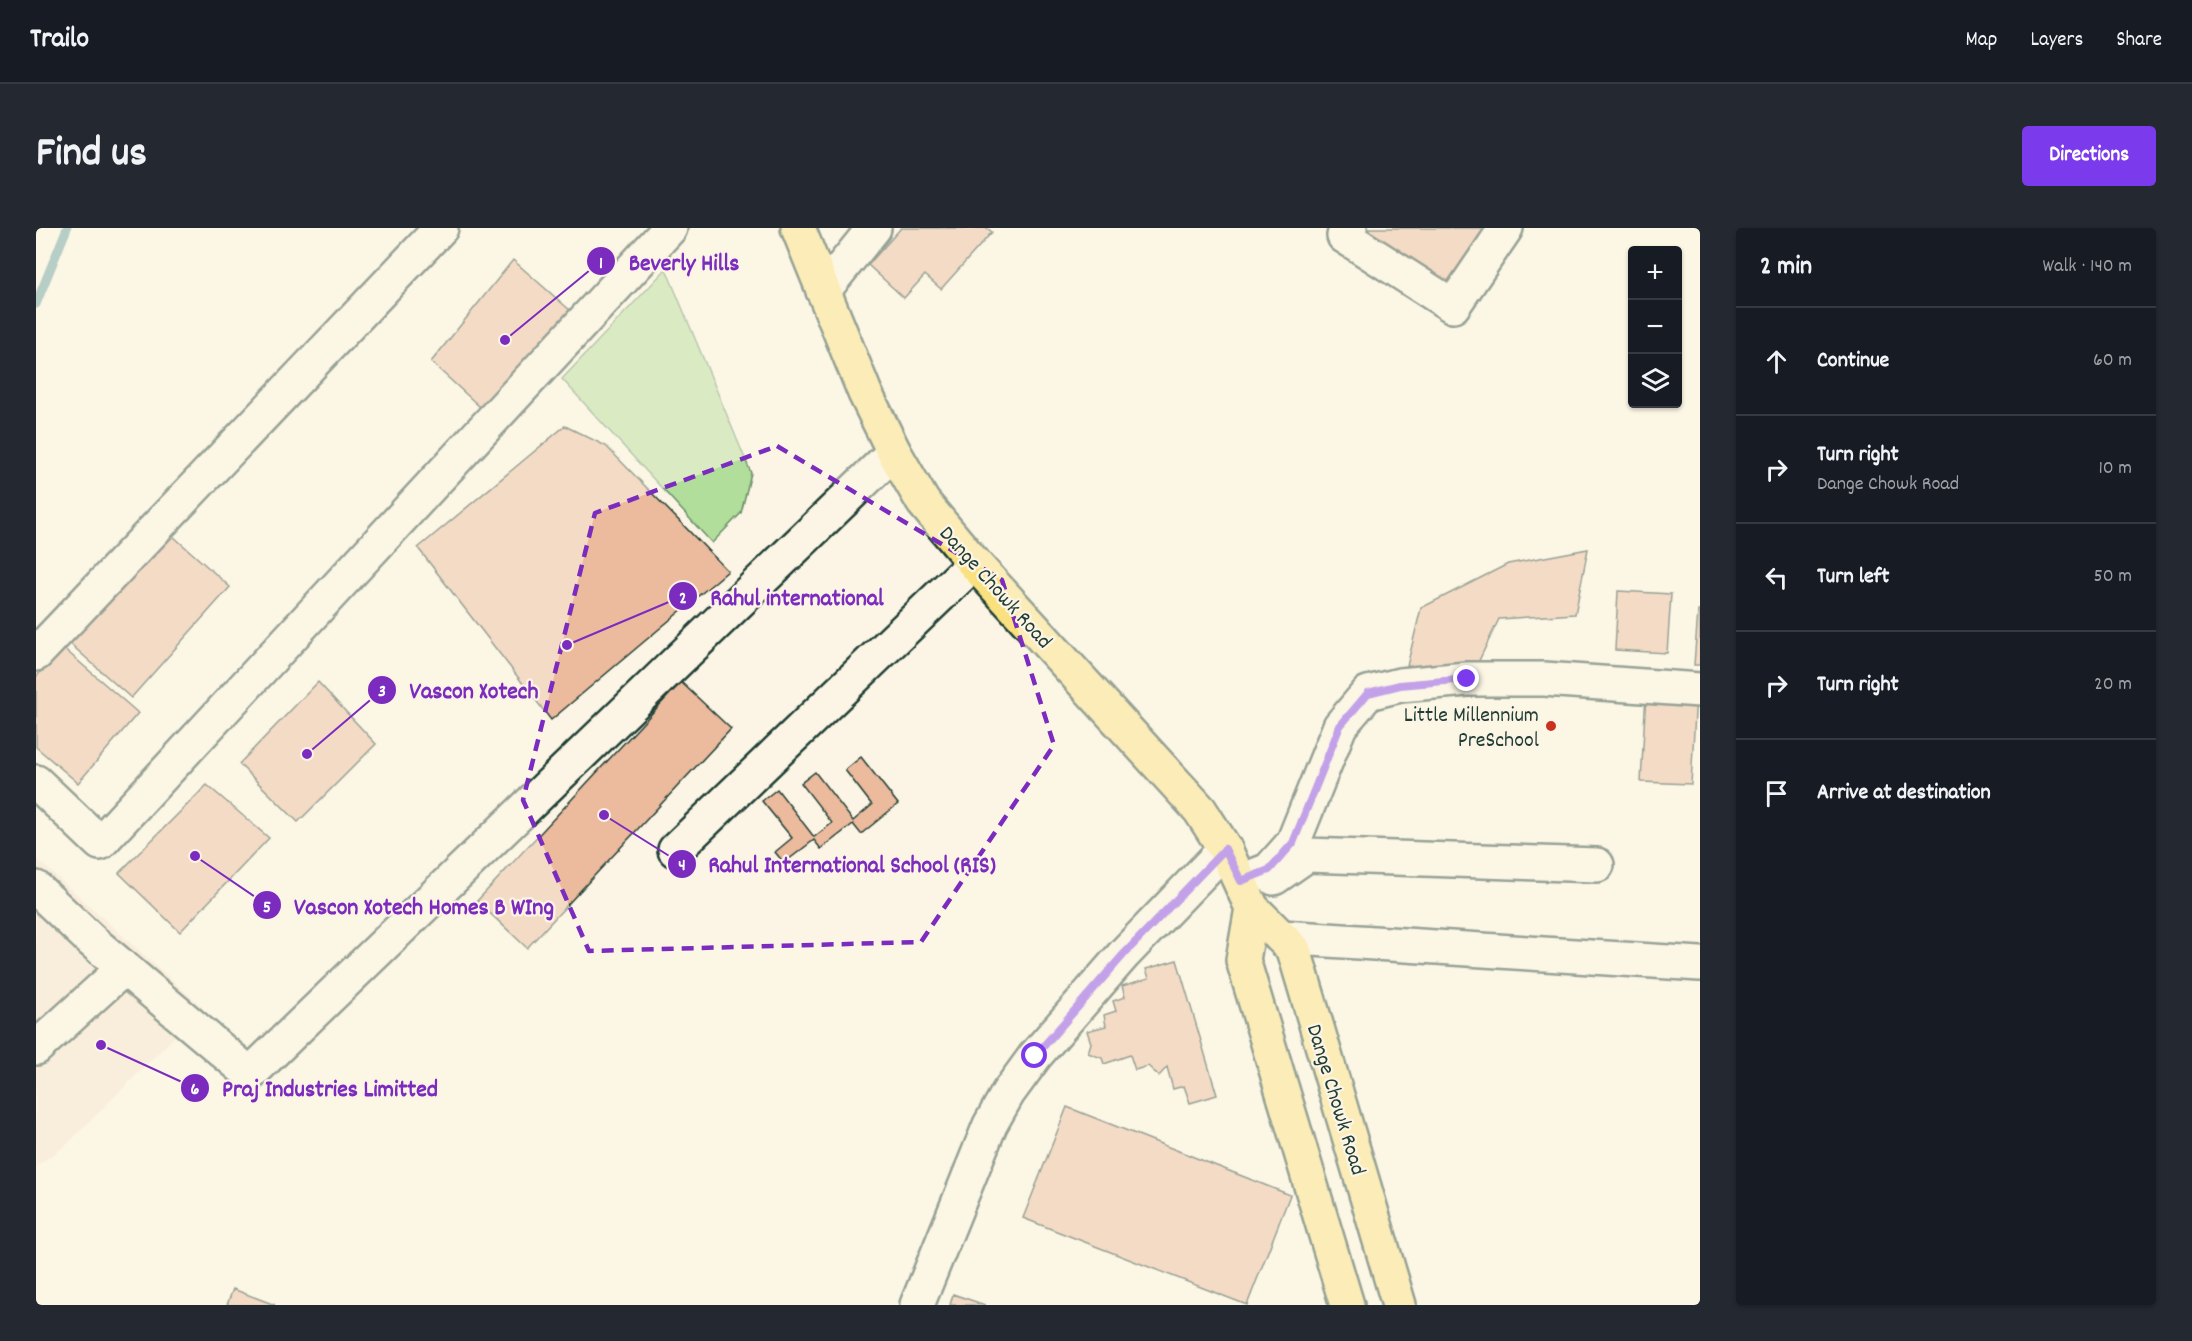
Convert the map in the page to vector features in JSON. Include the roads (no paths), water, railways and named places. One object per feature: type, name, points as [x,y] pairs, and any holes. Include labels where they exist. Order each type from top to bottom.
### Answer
[{"type":"main road","name":"Dange Chowk Road","points":[[798,228],[865,393],[894,453],[923,502],[974,563],[1200,810],[1225,849],[1247,895],[1294,950],[1399,1305]]},
{"type":"main road","points":[[1247,895],[1243,960],[1347,1305]]},
{"type":"street","points":[[36,654],[441,228]]},
{"type":"street","points":[[36,782],[100,843],[670,228]]},
{"type":"street","points":[[824,291],[874,228]]},
{"type":"street","points":[[1350,228],[1344,236],[1453,306],[1506,228]]},
{"type":"street","points":[[36,888],[124,968],[250,1074],[894,453]]},
{"type":"street","points":[[675,850],[974,563]]},
{"type":"street","points":[[1247,895],[1293,843],[1340,726],[1368,693],[1400,685],[1467,679],[1544,679],[1700,690]]},
{"type":"street","points":[[917,1305],[990,1125],[1008,1093],[1035,1056],[1124,954],[1225,849]]},
{"type":"street","points":[[1247,895],[1307,855],[1597,865]]},
{"type":"street","points":[[1281,937],[1700,964]]},
{"type":"street","points":[[36,1048],[124,968]]},
{"type":"waterway","points":[[36,304],[67,228]]},
{"type":"place","name":"Beverly Hills","points":[[505,340]]},
{"type":"place","name":"Rahul international","points":[[567,645]]},
{"type":"place","name":"Little Millennium PreSchool","points":[[1551,726]]},
{"type":"place","name":"Vascon Xotech","points":[[307,754]]},
{"type":"place","name":"Rahul International School (RIS)","points":[[604,815]]},
{"type":"place","name":"Vascon Xotech Homes B WIng","points":[[195,856]]},
{"type":"place","name":"Praj Industries Limitted","points":[[101,1045]]}]
